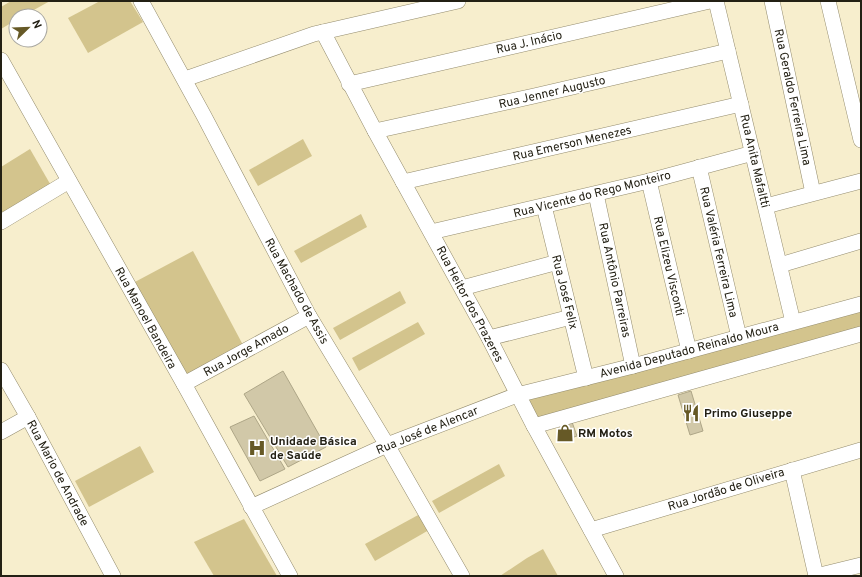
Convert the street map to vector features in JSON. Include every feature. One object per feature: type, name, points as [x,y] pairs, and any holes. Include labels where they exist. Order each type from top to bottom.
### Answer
[{"type":"street","name":"Rua Machado de Assis","points":[[141,1],[185,79],[309,316],[387,445],[462,576]]},
{"type":"street","points":[[185,79],[314,34],[458,1]]},
{"type":"street","name":"Rua J. Inácio","points":[[349,84],[710,1]]},
{"type":"street","name":"Rua Anita Mafaltti","points":[[716,1],[793,322]]},
{"type":"street","name":"Rua Geraldo Ferreira Lima","points":[[772,1],[814,193]]},
{"type":"street","points":[[828,1],[861,140]]},
{"type":"street","name":"Rua Heitor dos Prazeres","points":[[322,32],[375,132],[462,288],[517,395],[616,576]]},
{"type":"street","name":"Rua Jenner Augusto","points":[[375,132],[728,51]]},
{"type":"street","name":"Rua Manoel Bandeira","points":[[1,60],[184,384],[290,576]]},
{"type":"street","name":"Rua Emerson Menezes","points":[[403,182],[741,104]]},
{"type":"street","name":"Rua Vicente do Rego Monteiro","points":[[431,232],[649,181],[753,153]]},
{"type":"street","name":"Rua Valéria Ferreira Lima","points":[[699,167],[739,337]]},
{"type":"street","points":[[1,222],[69,181]]},
{"type":"street","name":"Rua Elizeu Visconti","points":[[649,181],[689,351]]},
{"type":"street","points":[[766,206],[861,181]]},
{"type":"street","name":"Rua Antônio Parreiras","points":[[596,194],[633,366]]},
{"type":"street","name":"Rua José Felix","points":[[544,206],[586,378]]},
{"type":"street","points":[[780,265],[861,241]]},
{"type":"street","points":[[462,288],[558,262]]},
{"type":"street","name":"Avenida Deputado Reinaldo Moura","points":[[517,395],[633,366],[861,304]]},
{"type":"street","name":"Rua Jorge Amado","points":[[184,384],[309,316]]},
{"type":"street","points":[[489,338],[571,317]]},
{"type":"street","points":[[534,426],[861,334]]},
{"type":"street","name":"Rua Mario de Andrade","points":[[1,370],[28,417],[113,576]]},
{"type":"street","name":"Rua José de Alencar","points":[[251,507],[387,445],[517,395]]},
{"type":"street","points":[[1,432],[28,417]]},
{"type":"street","name":"Rua Jordão de Oliveira","points":[[590,530],[861,450]]},
{"type":"street","points":[[792,470],[816,576],[861,565]]},
{"type":"shaded area","points":[[11,1],[50,1],[37,8],[8,8],[8,25],[1,29],[1,7]]},
{"type":"shaded area","points":[[100,1],[130,1],[143,22],[88,53],[68,18]]},
{"type":"shaded area","points":[[303,139],[312,156],[258,186],[249,170]]},
{"type":"shaded area","points":[[30,149],[53,189],[1,223],[1,167]]},
{"type":"shaded area","points":[[361,214],[367,227],[301,263],[294,251]]},
{"type":"shaded area","points":[[193,251],[243,345],[183,376],[133,283]]},
{"type":"shaded area","points":[[400,291],[406,303],[340,340],[333,328]]},
{"type":"shaded area","points":[[861,304],[861,334],[534,426],[517,395]]},
{"type":"shaded area","points":[[418,322],[425,334],[359,371],[352,358]]},
{"type":"shaded area","points":[[140,446],[154,472],[89,507],[75,481]]},
{"type":"shaded area","points":[[499,464],[505,476],[439,513],[432,501]]},
{"type":"shaded area","points":[[420,514],[429,530],[375,561],[365,544]]},
{"type":"shaded area","points":[[244,519],[277,576],[214,576],[194,542]]},
{"type":"shaded area","points":[[543,549],[558,576],[500,576],[527,558]]},
{"type":"building","points":[[283,371],[326,447],[288,467],[244,394]]},
{"type":"building","name":"Primo Giuseppe","points":[[691,391],[703,431],[690,435],[678,395]]},
{"type":"building","name":"Unidade Básica de Saúde","points":[[254,416],[285,469],[260,481],[230,427]]},
{"type":"building","points":[[572,422],[577,436],[571,438],[566,424]]},
{"type":"building","name":"RM Motos","points":[[566,424],[571,438],[564,441],[557,427]]},
{"type":"place","name":"Primo Giuseppe","points":[[691,413]]},
{"type":"place","name":"RM Motos","points":[[565,433]]},
{"type":"place","name":"Unidade Básica de Saúde","points":[[257,448]]}]
